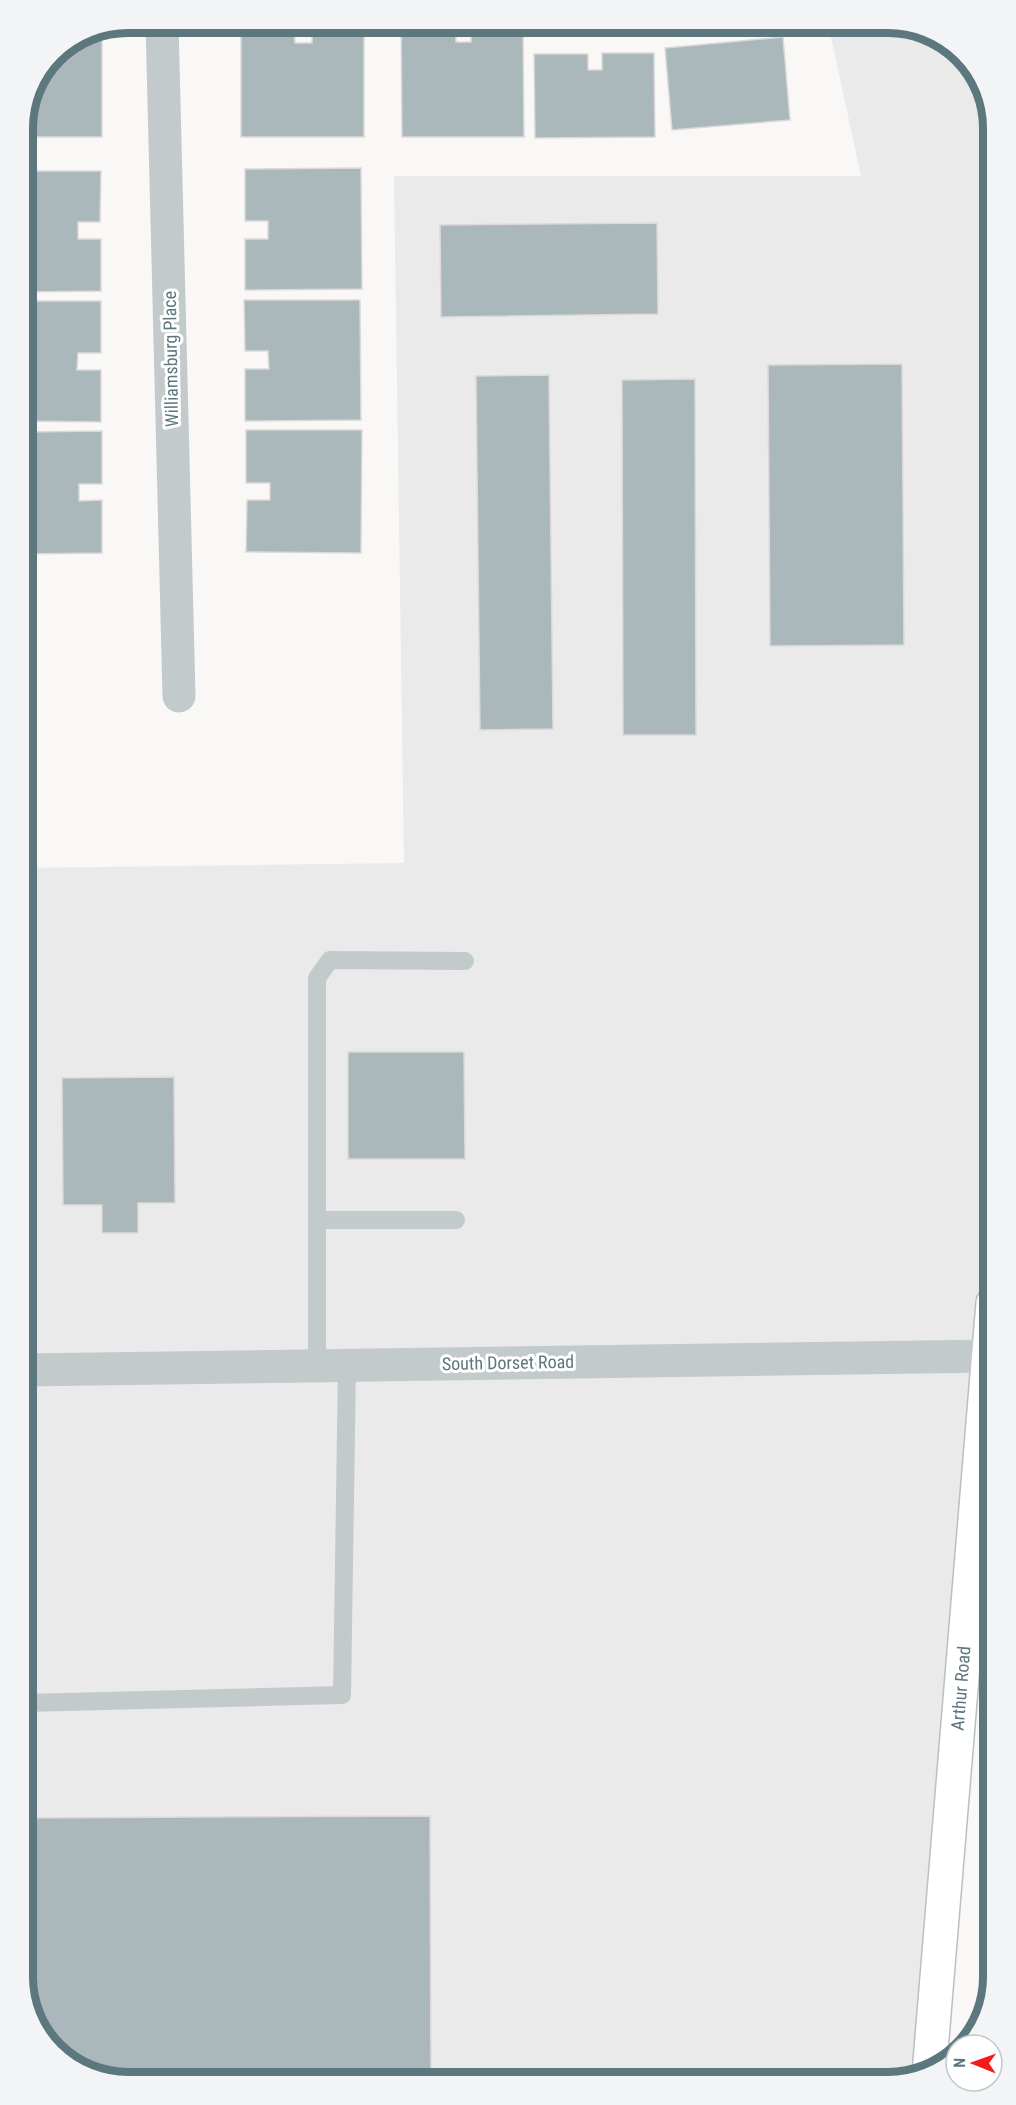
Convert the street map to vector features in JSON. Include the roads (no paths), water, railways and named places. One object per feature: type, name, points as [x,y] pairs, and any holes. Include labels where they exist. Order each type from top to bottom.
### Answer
[{"type":"main road","name":"Arthur Road","points":[[930,2062],[983,1449]]},
{"type":"street","name":"Williamsburg Place","points":[[162,33],[179,696]]},
{"type":"street","name":"South Dorset Road","points":[[33,1370],[983,1356]]},
{"type":"lane","points":[[33,1703],[342,1695],[332,1366],[317,1220],[317,978],[330,960],[465,961]]},
{"type":"lane","points":[[317,1220],[456,1220]]}]
